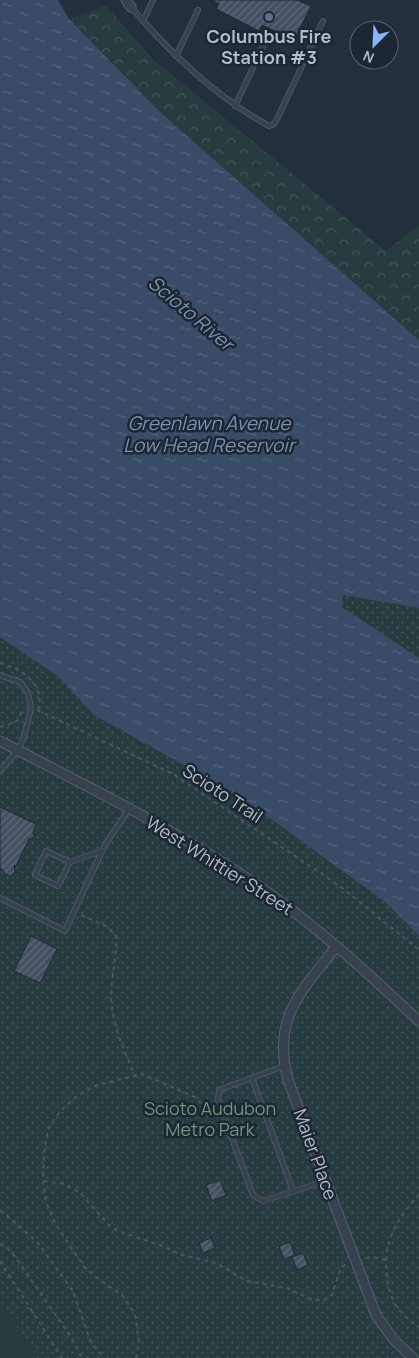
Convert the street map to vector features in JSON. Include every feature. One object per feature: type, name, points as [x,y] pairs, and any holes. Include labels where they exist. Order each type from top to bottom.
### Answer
[{"type":"street","name":"West Whittier Street","points":[[0,741],[200,848],[266,892],[299,916],[336,947],[419,1021]]},
{"type":"street","name":"Maier Place","points":[[336,947],[298,997],[290,1012],[283,1038],[284,1066],[376,1315],[394,1340],[413,1358]]},
{"type":"lane","points":[[143,21],[153,0]]},
{"type":"lane","points":[[128,4],[176,56],[235,106],[269,126],[274,124],[323,21]]},
{"type":"lane","points":[[176,56],[198,10]]},
{"type":"lane","points":[[235,106],[264,42]]},
{"type":"lane","points":[[0,675],[20,682],[28,693],[32,708],[24,737],[18,750],[0,772]]},
{"type":"lane","points":[[0,898],[65,931],[102,852],[129,809]]},
{"type":"lane","points":[[70,862],[58,886],[35,875],[46,851],[70,862],[102,852]]},
{"type":"lane","points":[[284,1066],[219,1090],[218,1100],[253,1195],[263,1201],[326,1181]]},
{"type":"lane","points":[[252,1078],[293,1191]]},
{"type":"path","points":[[0,727],[18,720],[22,708],[32,708]]},
{"type":"path","name":"Scioto Trail","points":[[32,708],[173,774],[340,887],[419,950]]},
{"type":"path","points":[[74,913],[108,927],[116,936],[111,997],[120,1038],[135,1076]]},
{"type":"path","points":[[136,1358],[139,1342],[135,1314],[122,1295],[101,1282],[85,1268],[56,1225],[46,1202],[43,1181],[44,1154],[48,1129],[61,1110],[77,1096],[97,1085],[142,1074],[195,1097],[203,1106],[218,1100]]},
{"type":"path","points":[[43,1181],[65,1184],[80,1193],[116,1231],[163,1246],[182,1255],[216,1263],[248,1281],[287,1288],[314,1300],[324,1300],[332,1295],[341,1267],[355,1261],[374,1257],[386,1260]]},
{"type":"path","points":[[419,1194],[396,1224],[390,1238],[386,1260],[387,1282],[392,1298],[401,1313],[419,1328]]},
{"type":"path","points":[[0,1212],[4,1213],[37,1242],[73,1291],[91,1343],[104,1358]]},
{"type":"path","points":[[0,1244],[11,1251],[70,1337],[82,1358]]},
{"type":"path","points":[[0,1261],[62,1358]]},
{"type":"green space","points":[[106,6],[153,59],[386,251],[419,225],[419,340],[159,111],[69,19]]},
{"type":"green space","points":[[342,595],[419,608],[419,658],[342,607]]},
{"type":"green space","name":"Scioto Audubon Metro Park","points":[[0,637],[59,677],[94,715],[235,793],[384,901],[419,936],[419,1358],[37,1358],[0,1301]]},
{"type":"green space","points":[[0,1301],[37,1358],[0,1358]]},
{"type":"water","name":"Greenlawn Avenue Low Head Reservoir","points":[[0,0],[58,0],[69,19],[159,111],[419,340],[419,608],[343,595],[342,607],[419,658],[419,936],[384,901],[235,793],[94,715],[59,677],[0,637]]},
{"type":"building","name":"Columbus Fire Station #3","points":[[212,0],[297,0],[311,6],[294,40],[262,25],[259,31],[216,9],[219,4]]},
{"type":"building","points":[[0,807],[36,824],[33,832],[34,837],[29,839],[16,866],[14,865],[15,872],[10,876],[5,874],[0,868]]},
{"type":"building","points":[[31,936],[57,949],[40,983],[14,971]]},
{"type":"building","points":[[220,1180],[226,1195],[212,1201],[206,1185]]},
{"type":"building","points":[[211,1238],[215,1248],[203,1253],[199,1243]]},
{"type":"building","points":[[290,1242],[295,1255],[284,1259],[279,1246]]},
{"type":"building","points":[[303,1253],[308,1265],[297,1270],[292,1257]]},
{"type":"place","name":"Columbus Fire Station #3","points":[[269,17]]},
{"type":"water label","name":"Scioto River","points":[[191,313]]}]
